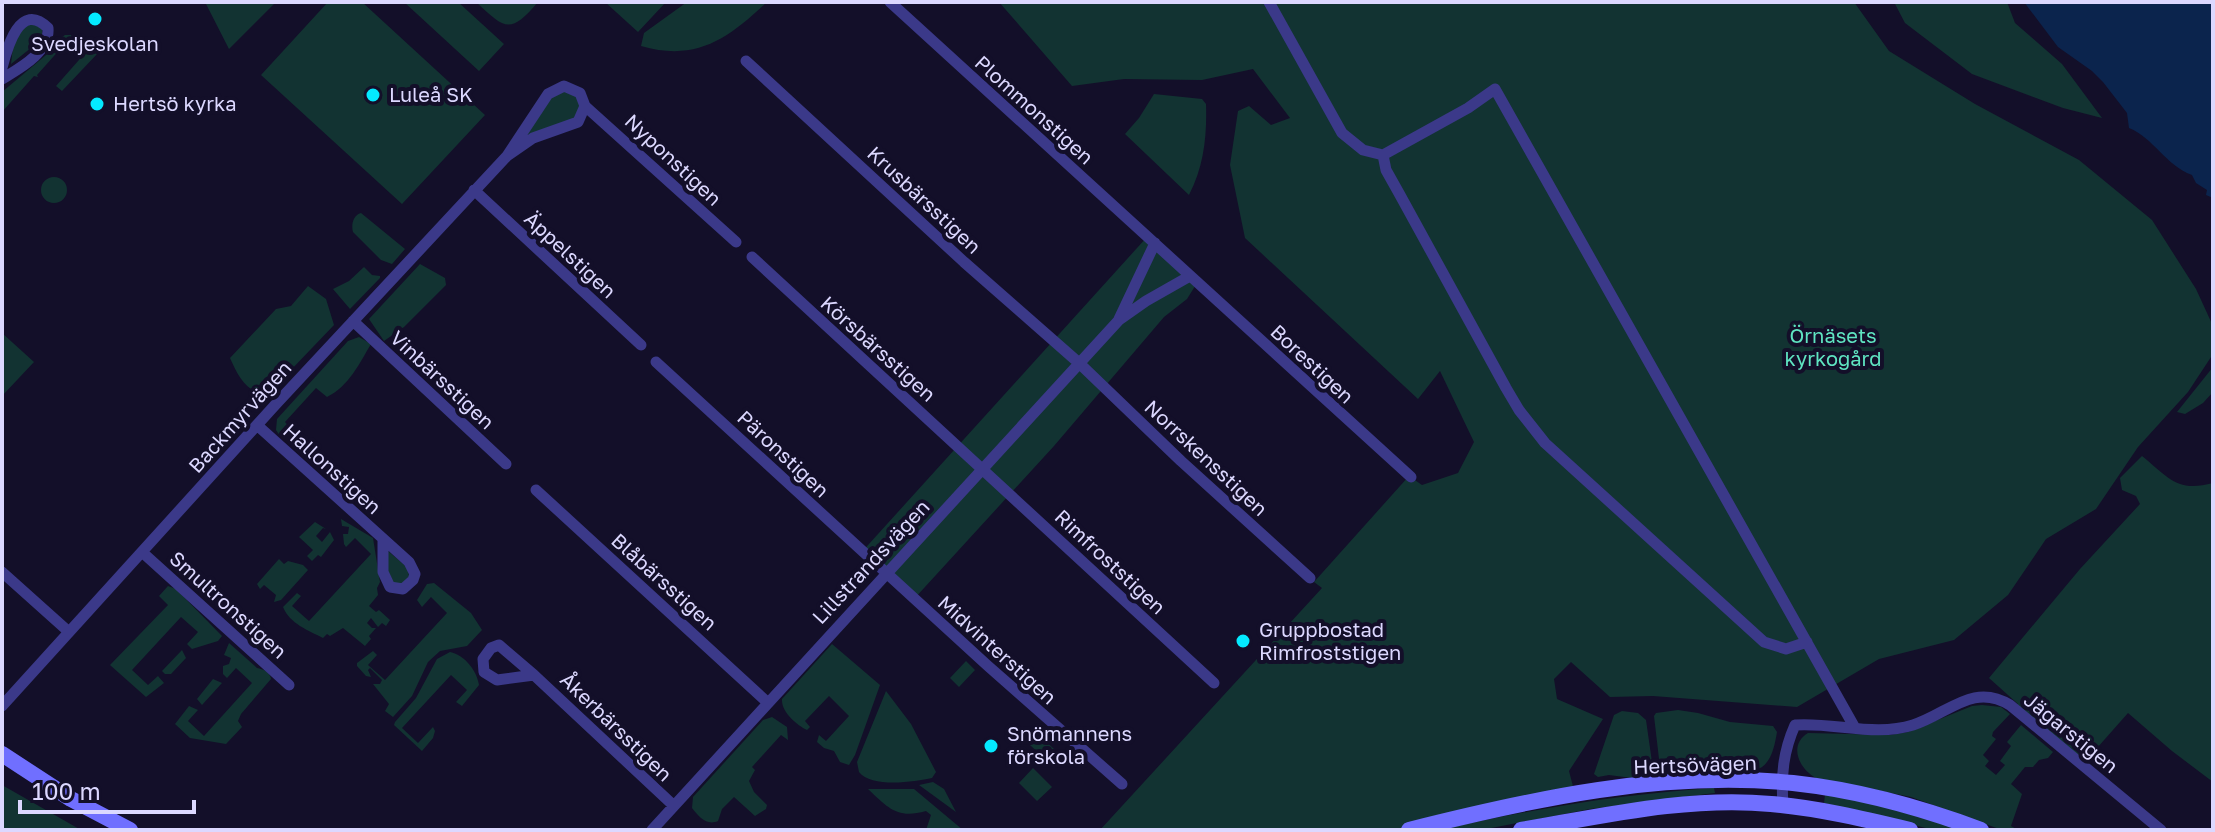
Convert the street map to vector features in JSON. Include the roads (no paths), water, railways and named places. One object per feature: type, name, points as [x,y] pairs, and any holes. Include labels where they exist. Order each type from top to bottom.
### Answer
[{"type":"main road","points":[[2,754],[71,799],[130,830]]},
{"type":"main road","name":"Hertsövägen","points":[[1409,830],[1563,796],[1657,784],[1781,783],[1869,795],[1942,815],[1981,830]]},
{"type":"main road","name":"Hertsövägen","points":[[1521,830],[1647,809],[1709,803],[1783,805],[1832,812],[1910,830]]},
{"type":"street","name":"Plommonstigen","points":[[890,2],[1155,243]]},
{"type":"street","points":[[1269,2],[1342,133],[1363,150],[1383,155],[1468,108],[1495,89],[1855,728]]},
{"type":"street","points":[[2,68],[9,38],[17,22],[23,17],[40,19],[48,28],[46,43],[2,79]]},
{"type":"street","name":"Krusbärsstigen","points":[[746,61],[964,262],[1079,363]]},
{"type":"street","name":"Backmyrvägen","points":[[2,706],[507,156],[548,94],[557,88],[574,88],[584,99],[585,106],[578,122],[533,138],[507,156]]},
{"type":"street","name":"Nyponstigen","points":[[585,106],[736,242]]},
{"type":"street","points":[[1383,155],[1386,170],[1506,388],[1545,443],[1764,642],[1786,649],[1807,642]]},
{"type":"street","name":"Äppelstigen","points":[[474,190],[641,345]]},
{"type":"street","points":[[1155,243],[1190,276]]},
{"type":"street","name":"Lillstrandsvägen","points":[[1119,320],[1155,243]]},
{"type":"street","name":"Körsbärsstigen","points":[[752,257],[982,468]]},
{"type":"street","name":"Lillstrandsvägen","points":[[652,830],[1119,320],[1190,276]]},
{"type":"street","name":"Borestigen","points":[[1190,276],[1411,477]]},
{"type":"street","name":"Vinbärsstigen","points":[[353,321],[506,464]]},
{"type":"street","name":"Päronstigen","points":[[656,362],[886,573]]},
{"type":"street","name":"Norrskensstigen","points":[[1079,363],[1310,578]]},
{"type":"street","name":"Hallonstigen","points":[[257,425],[383,539]]},
{"type":"street","name":"Rimfroststigen","points":[[982,468],[1214,683]]},
{"type":"street","name":"Blåbärsstigen","points":[[536,490],[767,702]]},
{"type":"street","name":"Smultronstigen","points":[[142,552],[289,685]]},
{"type":"street","points":[[2,572],[69,632]]},
{"type":"street","name":"Midvinterstigen","points":[[886,573],[1122,784]]},
{"type":"street","name":"Åkerbärsstigen","points":[[534,675],[673,805]]},
{"type":"street","name":"Jägarstigen","points":[[1783,805],[1781,783],[1785,748],[1795,725],[1903,728],[1975,697],[1993,696],[2010,705],[2161,830]]},
{"type":"water","points":[[2024,2],[2213,2],[2213,198],[2206,195],[2207,190],[2196,183],[2192,175],[2174,165],[2146,138],[2129,128],[2127,113],[2103,82],[2058,47]]},
{"type":"place","name":"Svedjeskolan","points":[[95,19]]},
{"type":"place","name":"Luleå SK","points":[[373,95]]},
{"type":"place","name":"Hertsö kyrka","points":[[97,104]]},
{"type":"place","name":"Gruppbostad Rimfroststigen","points":[[1243,641]]},
{"type":"place","name":"Snömannens förskola","points":[[991,746]]},
{"type":"park label","name":"Örnäsets kyrkogård","points":[[1833,348]]}]
